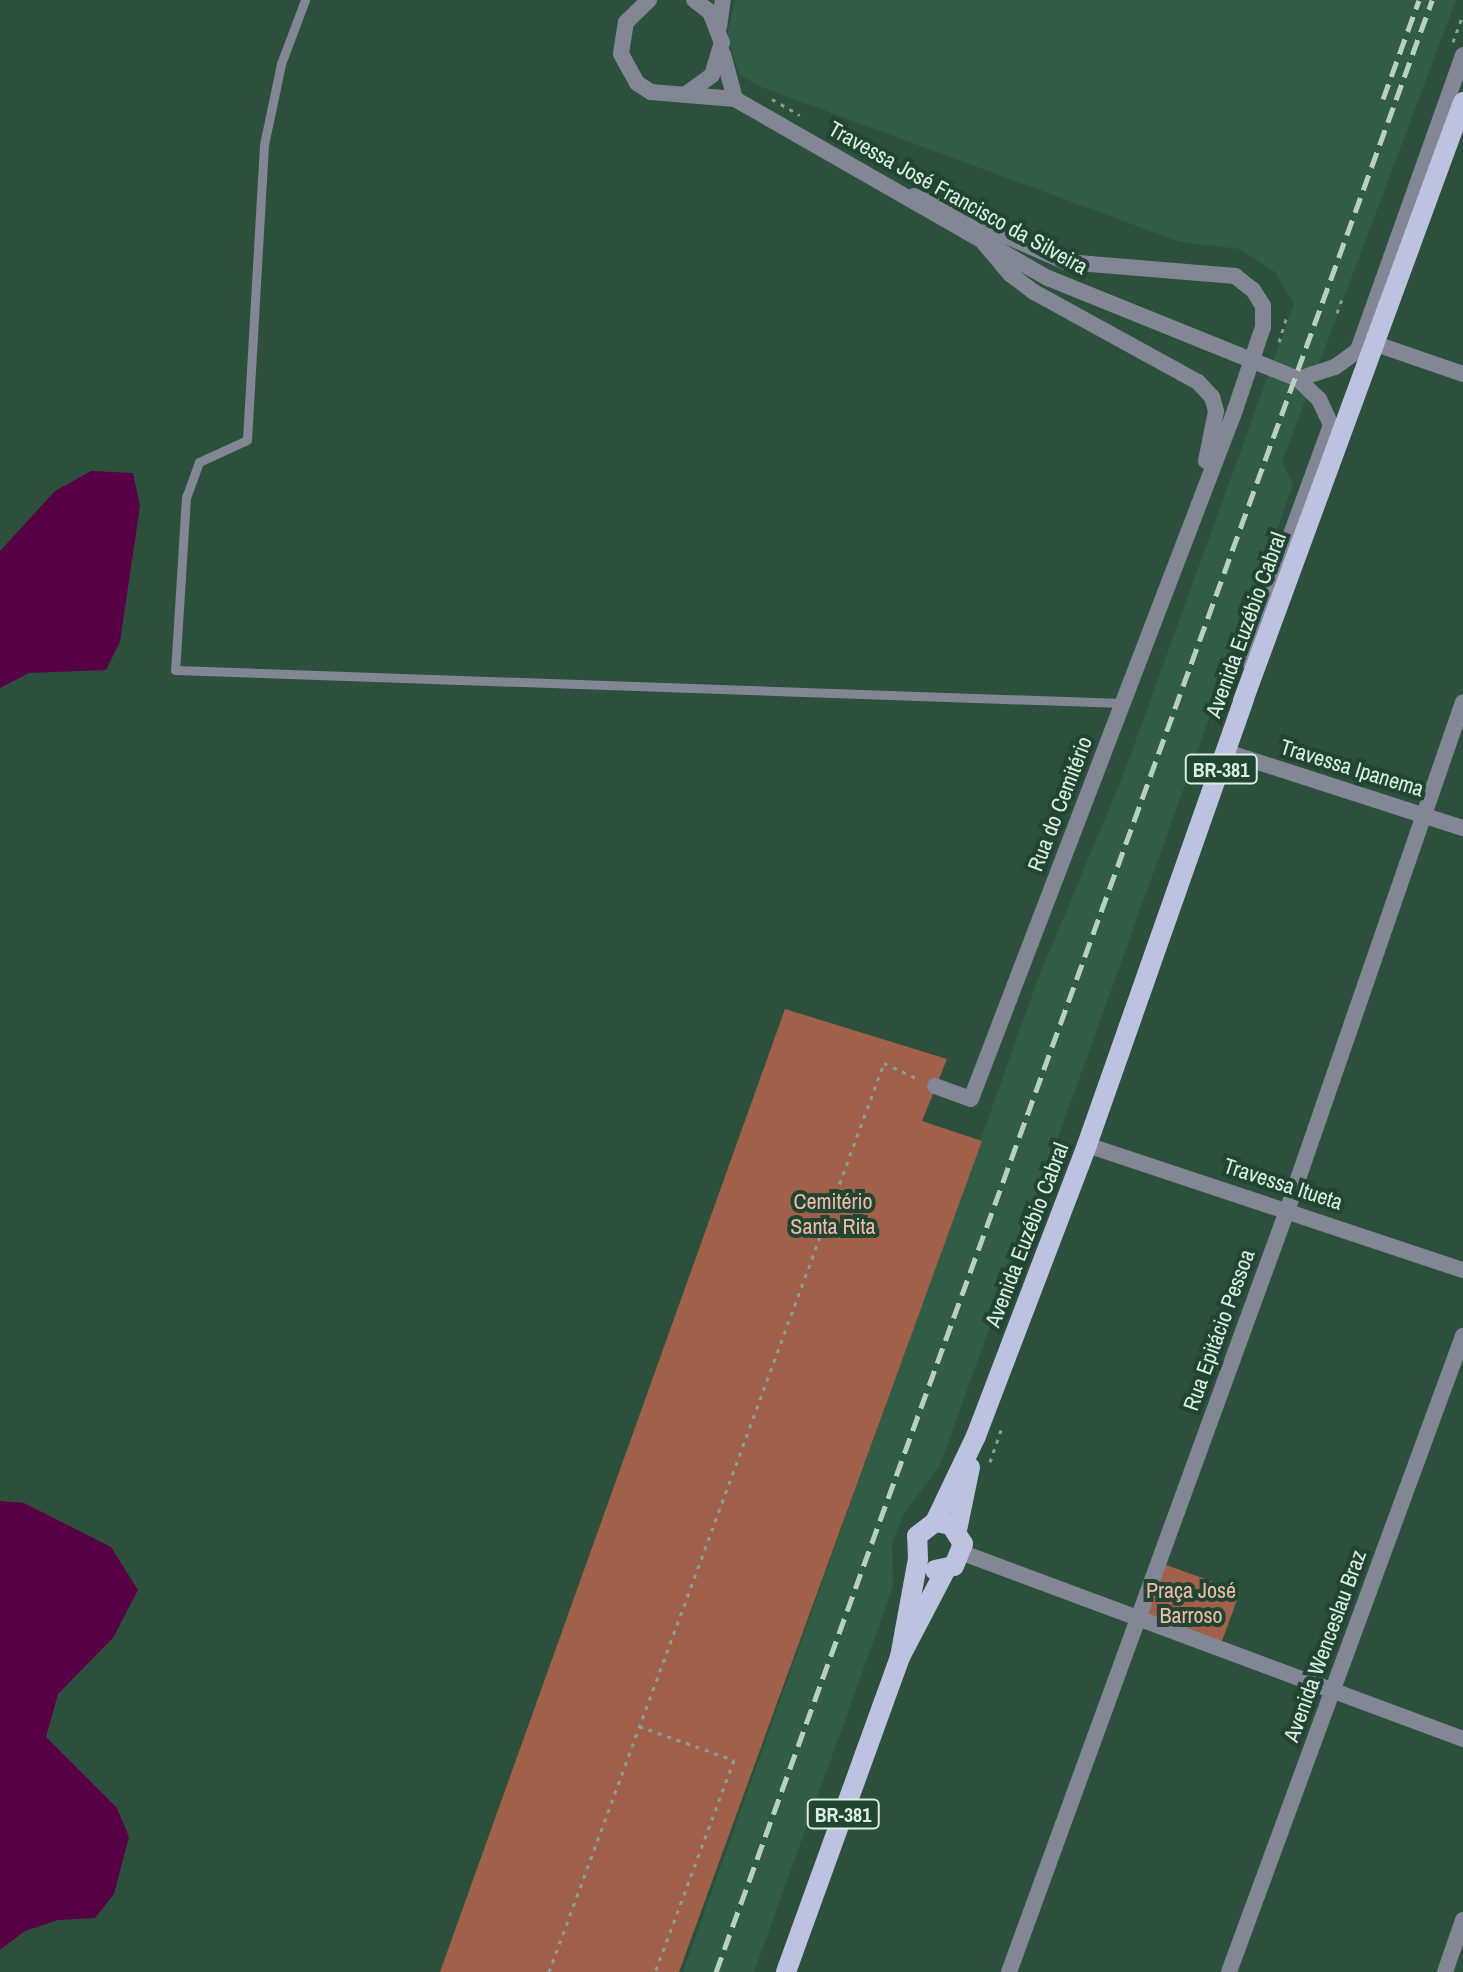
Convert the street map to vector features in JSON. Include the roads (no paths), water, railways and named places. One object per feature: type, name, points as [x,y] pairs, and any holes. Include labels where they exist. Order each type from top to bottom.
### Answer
[{"type":"main road","name":"Avenida Euzébio Cabral","points":[[900,1657],[918,1559],[917,1536],[935,1522],[976,1436],[1087,1145],[1243,701],[1463,102]]},
{"type":"main road","name":"Avenida Euzébio Cabral","points":[[957,1530],[976,1436]]},
{"type":"main road","points":[[935,1522],[957,1530]]},
{"type":"main road","name":"BR-381","points":[[946,1569],[963,1553],[957,1530]]},
{"type":"main road","points":[[918,1559],[930,1569],[946,1569]]},
{"type":"main road","name":"Avenida Euzébio Cabral","points":[[786,1972],[900,1657],[946,1569]]},
{"type":"street","name":"Travessa José Francisco da Silveira","points":[[649,0],[626,22],[621,37],[626,69],[651,92],[735,99],[1048,278],[1298,379],[1319,399],[1331,425],[1256,630],[1243,701]]},
{"type":"street","points":[[694,0],[721,35],[735,99]]},
{"type":"street","points":[[684,95],[712,75],[721,35],[723,0]]},
{"type":"street","points":[[1298,379],[1335,367],[1358,350],[1457,51]]},
{"type":"street","name":"Rua do Cemitério","points":[[887,187],[1066,262],[1235,276],[1253,290],[1263,306],[1263,327],[1235,410],[971,1099],[935,1086]]},
{"type":"street","name":"Rua do Cemitério","points":[[984,243],[1010,274],[1034,292],[1198,382],[1212,397],[1216,425],[1203,490]]},
{"type":"street","points":[[1376,344],[1463,374]]},
{"type":"street","name":"Rua Epitácio Pessoa","points":[[1009,1972],[1288,1208],[1463,702]]},
{"type":"street","name":"Travessa Ipanema","points":[[1227,752],[1463,828]]},
{"type":"street","name":"Travessa Itueta","points":[[1087,1145],[1288,1208],[1463,1270]]},
{"type":"street","name":"Avenida Wenceslau Braz","points":[[1229,1972],[1463,1336]]},
{"type":"street","points":[[963,1553],[1463,1739]]},
{"type":"street","points":[[1445,1972],[1463,1920]]},
{"type":"lane","points":[[305,0],[281,64],[264,145],[247,440],[199,462],[186,497],[175,670],[1122,703]]},
{"type":"railway","points":[[1383,99],[1419,0]]},
{"type":"railway","points":[[716,1972],[1432,0]]},
{"type":"park label","name":"Cemitério Santa Rita","points":[[833,1214]]},
{"type":"park label","name":"Praça José Barroso","points":[[1191,1602]]}]
